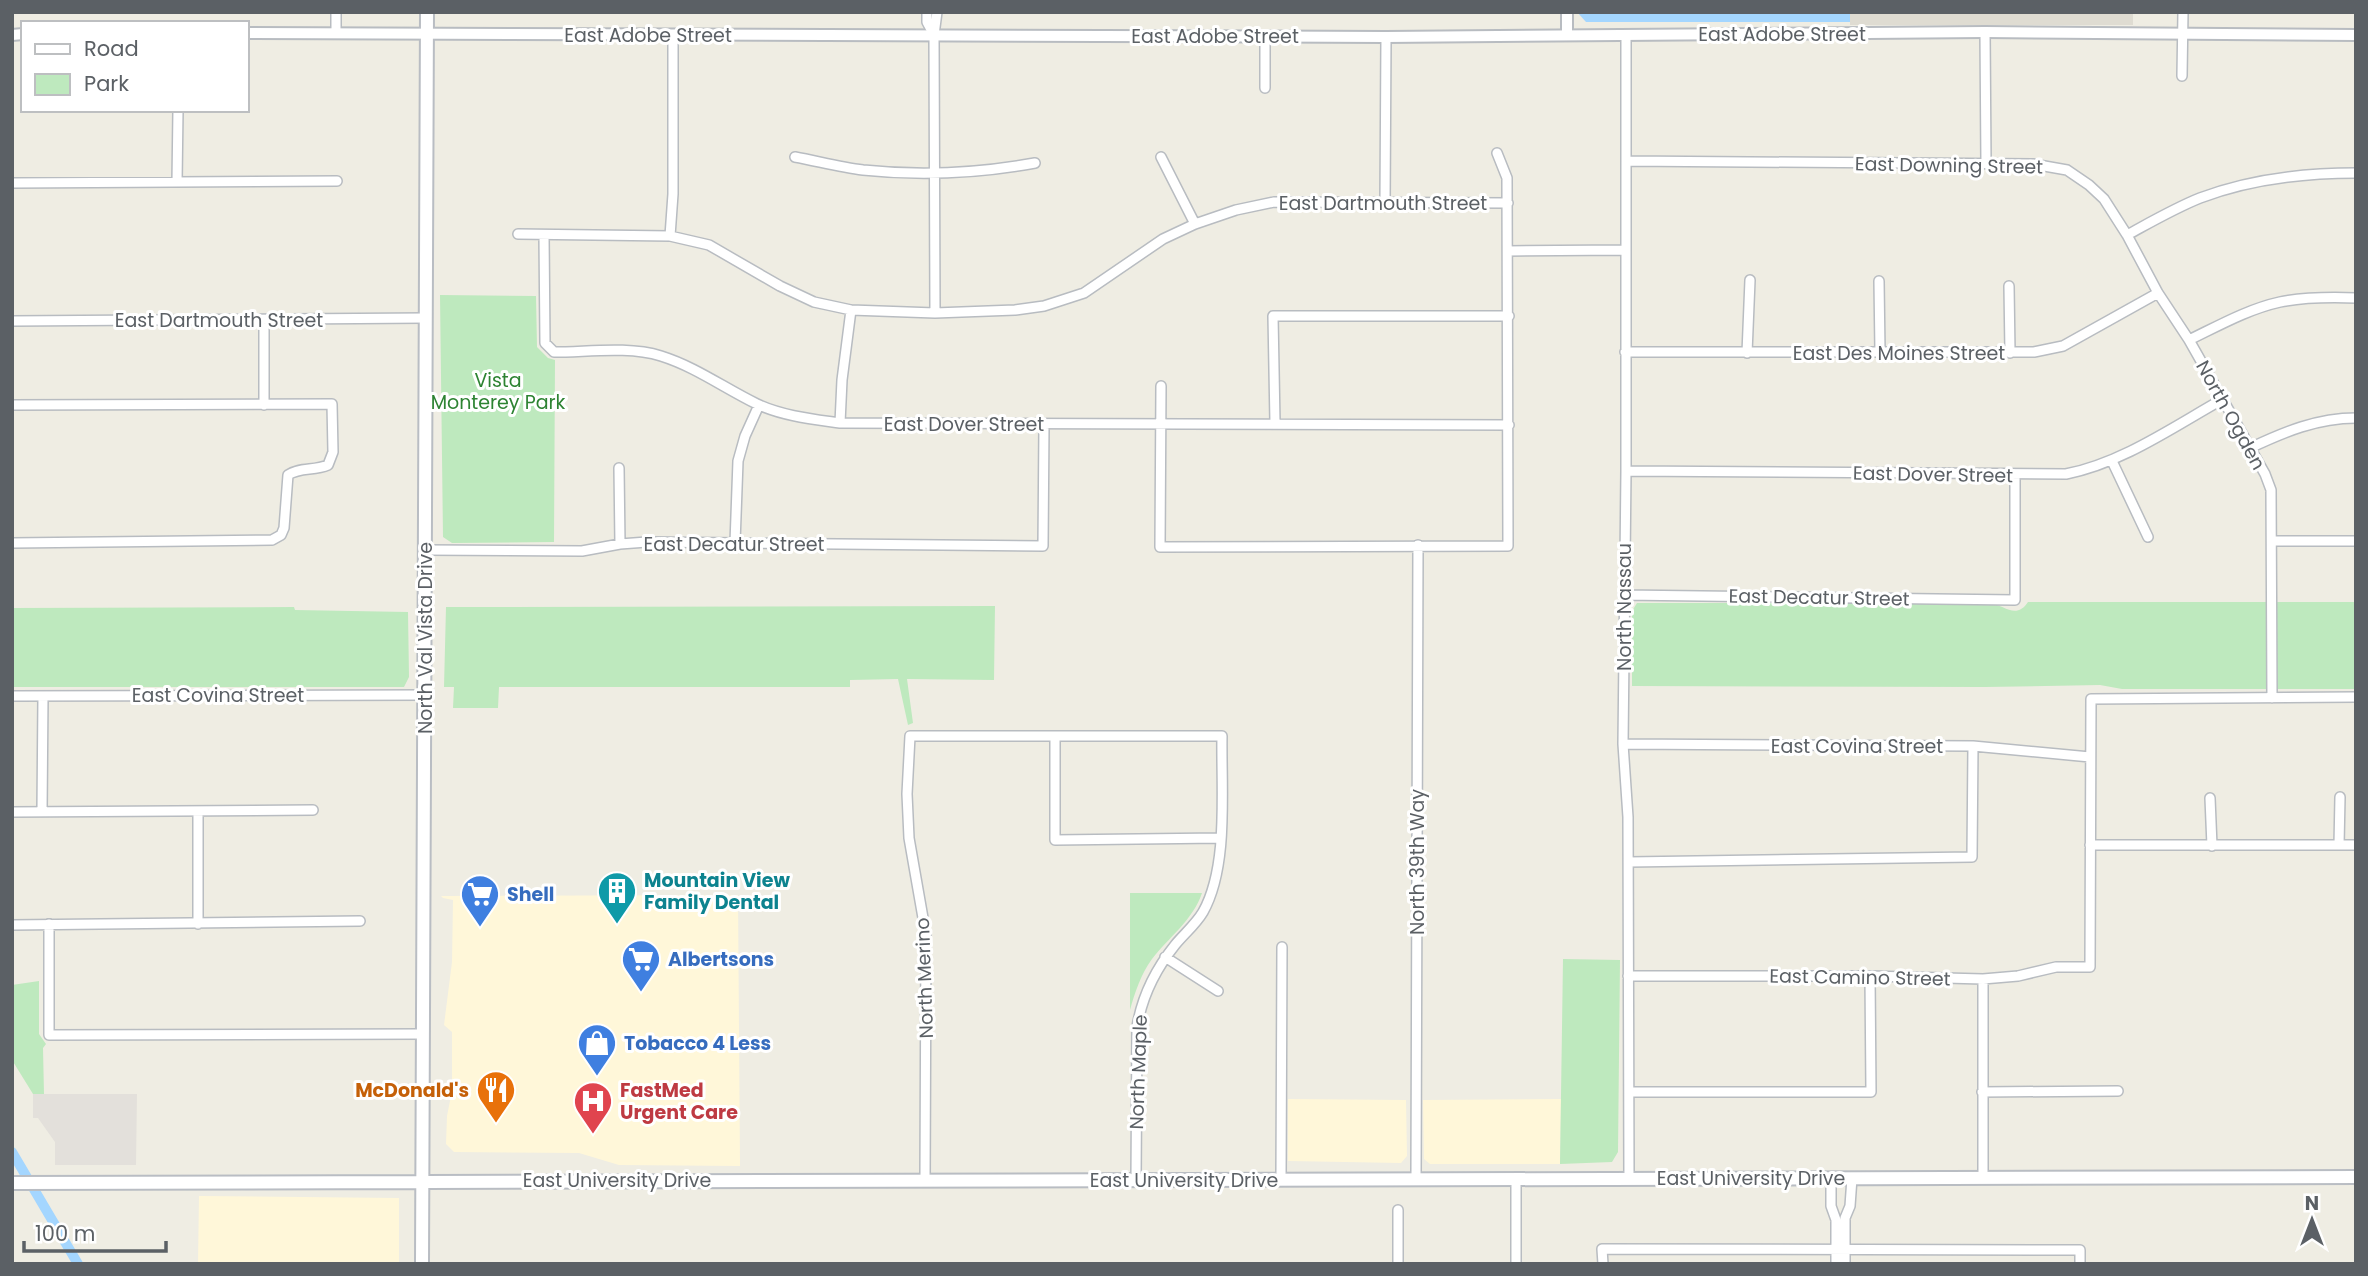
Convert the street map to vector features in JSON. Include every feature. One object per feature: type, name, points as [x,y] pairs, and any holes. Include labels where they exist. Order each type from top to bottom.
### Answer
[{"type":"main road","name":"North Val Vista Drive","points":[[422,1264],[427,12]]},
{"type":"main road","name":"East University Drive","points":[[16,1183],[2356,1177]]},
{"type":"street","points":[[336,12],[336,33]]},
{"type":"street","points":[[927,12],[927,22],[934,35]]},
{"type":"street","points":[[935,313],[934,35],[937,12]]},
{"type":"street","points":[[1567,12],[1567,35]]},
{"type":"street","points":[[2182,76],[2183,12]]},
{"type":"street","points":[[1985,32],[1986,164]]},
{"type":"street","name":"East Adobe Street","points":[[248,33],[1386,37],[1985,32],[2356,35]]},
{"type":"street","name":"North Nassau","points":[[1626,34],[1623,744],[1629,862],[1629,1178]]},
{"type":"street","points":[[670,236],[673,194],[673,36]]},
{"type":"street","points":[[1265,36],[1265,88]]},
{"type":"street","points":[[1385,203],[1386,37]]},
{"type":"street","points":[[177,182],[178,112]]},
{"type":"street","points":[[1161,386],[1160,547],[1508,546],[1508,203],[1507,178],[1497,153]]},
{"type":"street","points":[[795,157],[864,170],[934,172],[1004,168],[1035,163]]},
{"type":"street","points":[[1161,157],[1195,224]]},
{"type":"street","name":"East Downing Street","points":[[1626,161],[2033,164],[2067,170],[2089,185],[2104,199],[2127,235]]},
{"type":"street","points":[[2127,235],[2198,199],[2240,185],[2321,173],[2356,173]]},
{"type":"street","points":[[12,183],[337,181]]},
{"type":"street","name":"East Dartmouth Street","points":[[518,234],[670,236],[709,245],[780,286],[814,302],[851,310],[935,313],[1015,310],[1065,301],[1084,293],[1163,239],[1195,224],[1236,210],[1274,202],[1508,203]]},
{"type":"street","name":"East Dover Street","points":[[544,234],[545,343],[554,352],[636,351],[659,355],[705,374],[760,405],[784,414],[840,423],[1509,425]]},
{"type":"street","name":"North Ogden","points":[[2127,235],[2158,293],[2223,399],[2271,490],[2272,698]]},
{"type":"street","points":[[1508,251],[1626,250]]},
{"type":"street","points":[[1747,353],[1750,280]]},
{"type":"street","points":[[1879,281],[1880,352]]},
{"type":"street","points":[[2009,286],[2010,353]]},
{"type":"street","name":"East Des Moines Street","points":[[1625,352],[2010,353],[2049,350],[2063,346],[2158,293]]},
{"type":"street","points":[[2189,340],[2244,313],[2279,302],[2319,297],[2356,298]]},
{"type":"street","points":[[840,423],[842,380],[851,310]]},
{"type":"street","points":[[1275,423],[1273,316],[1508,316]]},
{"type":"street","name":"East Dartmouth Street","points":[[12,321],[426,318]]},
{"type":"street","points":[[264,320],[264,405]]},
{"type":"street","name":"East Dover Street","points":[[1626,471],[2066,474],[2090,470],[2112,461],[2223,399]]},
{"type":"street","points":[[12,405],[332,404],[333,452],[328,465],[319,469],[296,470],[288,475],[286,520],[281,535],[272,540],[12,543]]},
{"type":"street","points":[[735,543],[738,461],[760,405]]},
{"type":"street","points":[[2250,448],[2307,424],[2338,418],[2356,418]]},
{"type":"street","name":"East Decatur Street","points":[[425,551],[583,551],[647,542],[1043,546],[1044,425]]},
{"type":"street","points":[[2112,461],[2148,537]]},
{"type":"street","points":[[619,468],[620,544]]},
{"type":"street","name":"East Decatur Street","points":[[1623,595],[2015,600],[2015,475]]},
{"type":"street","points":[[2272,541],[2356,541]]},
{"type":"street","name":"North 39th Way","points":[[1416,1179],[1418,545]]},
{"type":"street","name":"East Covina Street","points":[[12,696],[424,695]]},
{"type":"street","points":[[42,812],[44,696]]},
{"type":"street","points":[[2356,697],[2091,699],[2090,757],[2090,845],[2356,845]]},
{"type":"street","name":"North Merino","points":[[925,1180],[926,935],[909,838],[907,794],[910,736],[1055,736]]},
{"type":"street","points":[[1055,736],[1055,840],[1220,838]]},
{"type":"street","name":"North Maple","points":[[1055,736],[1222,736],[1217,880],[1202,913],[1165,957],[1141,1003],[1137,1027],[1136,1180]]},
{"type":"street","name":"East Covina Street","points":[[1623,744],[1973,746],[2090,757]]},
{"type":"street","points":[[1629,862],[1972,857],[1973,746]]},
{"type":"street","points":[[2339,845],[2340,797]]},
{"type":"street","points":[[2210,798],[2211,846]]},
{"type":"street","points":[[12,812],[313,810]]},
{"type":"street","points":[[198,811],[198,924]]},
{"type":"street","name":"East Camino Street","points":[[1628,976],[1983,979],[2018,976],[2056,967],[2090,967],[2090,845]]},
{"type":"street","points":[[12,925],[360,921]]},
{"type":"street","points":[[49,925],[49,1035],[423,1034]]},
{"type":"street","points":[[1281,1179],[1282,947]]},
{"type":"street","points":[[1165,957],[1218,991]]},
{"type":"street","points":[[1629,1093],[1871,1092],[1870,976]]},
{"type":"street","points":[[1983,979],[1983,1178]]},
{"type":"street","points":[[1982,1092],[2118,1091]]},
{"type":"street","points":[[1831,1178],[1830,1206],[1846,1264]]},
{"type":"street","points":[[1836,1264],[1850,1206],[1852,1178]]},
{"type":"street","points":[[1516,1179],[1516,1264]]},
{"type":"street","points":[[1398,1210],[1398,1264]]},
{"type":"street","points":[[1603,1264],[1602,1249],[2080,1250],[2080,1264]]},
{"type":"shaded area","points":[[1850,12],[2133,12],[2133,25],[1850,25]]},
{"type":"shaded area","points":[[738,895],[740,1166],[619,1165],[579,1153],[454,1152],[446,1144],[447,1116],[452,1091],[452,1032],[444,1025],[452,962],[453,900],[441,896]]},
{"type":"shaded area","points":[[33,1094],[137,1094],[136,1165],[55,1165],[55,1142],[38,1118],[33,1118]]},
{"type":"shaded area","points":[[1288,1099],[1406,1100],[1407,1156],[1401,1163],[1288,1161]]},
{"type":"shaded area","points":[[1561,1099],[1560,1164],[1430,1164],[1424,1159],[1423,1100]]},
{"type":"shaded area","points":[[199,1196],[399,1198],[399,1264],[198,1264]]},
{"type":"green space","name":"Vista Monterey Park","points":[[440,295],[536,296],[537,347],[548,358],[555,360],[554,542],[452,543],[443,537]]},
{"type":"green space","points":[[2028,602],[2356,602],[2356,689],[2122,689],[2100,685],[1632,686],[1632,611],[1637,603],[1989,603],[2015,611]]},
{"type":"green space","points":[[995,606],[994,680],[907,679],[913,723],[908,725],[898,679],[850,680],[850,687],[499,687],[498,708],[453,708],[454,687],[444,687],[446,607]]},
{"type":"green space","points":[[294,607],[295,610],[408,612],[409,677],[404,687],[12,687],[12,608]]},
{"type":"green space","points":[[1130,893],[1202,893],[1187,920],[1148,965],[1130,1010]]},
{"type":"green space","points":[[1563,959],[1620,960],[1618,1152],[1612,1162],[1560,1164]]},
{"type":"green space","points":[[39,981],[39,1034],[46,1044],[43,1048],[44,1094],[33,1094],[12,1060],[12,985]]},
{"type":"water","points":[[1577,12],[1850,12],[1850,22],[1586,22]]},
{"type":"waterway","points":[[12,1152],[78,1264]]},
{"type":"place","name":"Mountain View Family Dental","points":[[617,925]]},
{"type":"place","name":"Shell","points":[[480,928]]},
{"type":"place","name":"Albertsons","points":[[641,993]]},
{"type":"place","name":"Tobacco 4 Less","points":[[597,1077]]},
{"type":"place","name":"McDonald's","points":[[496,1124]]},
{"type":"place","name":"FastMed Urgent Care","points":[[593,1135]]}]
